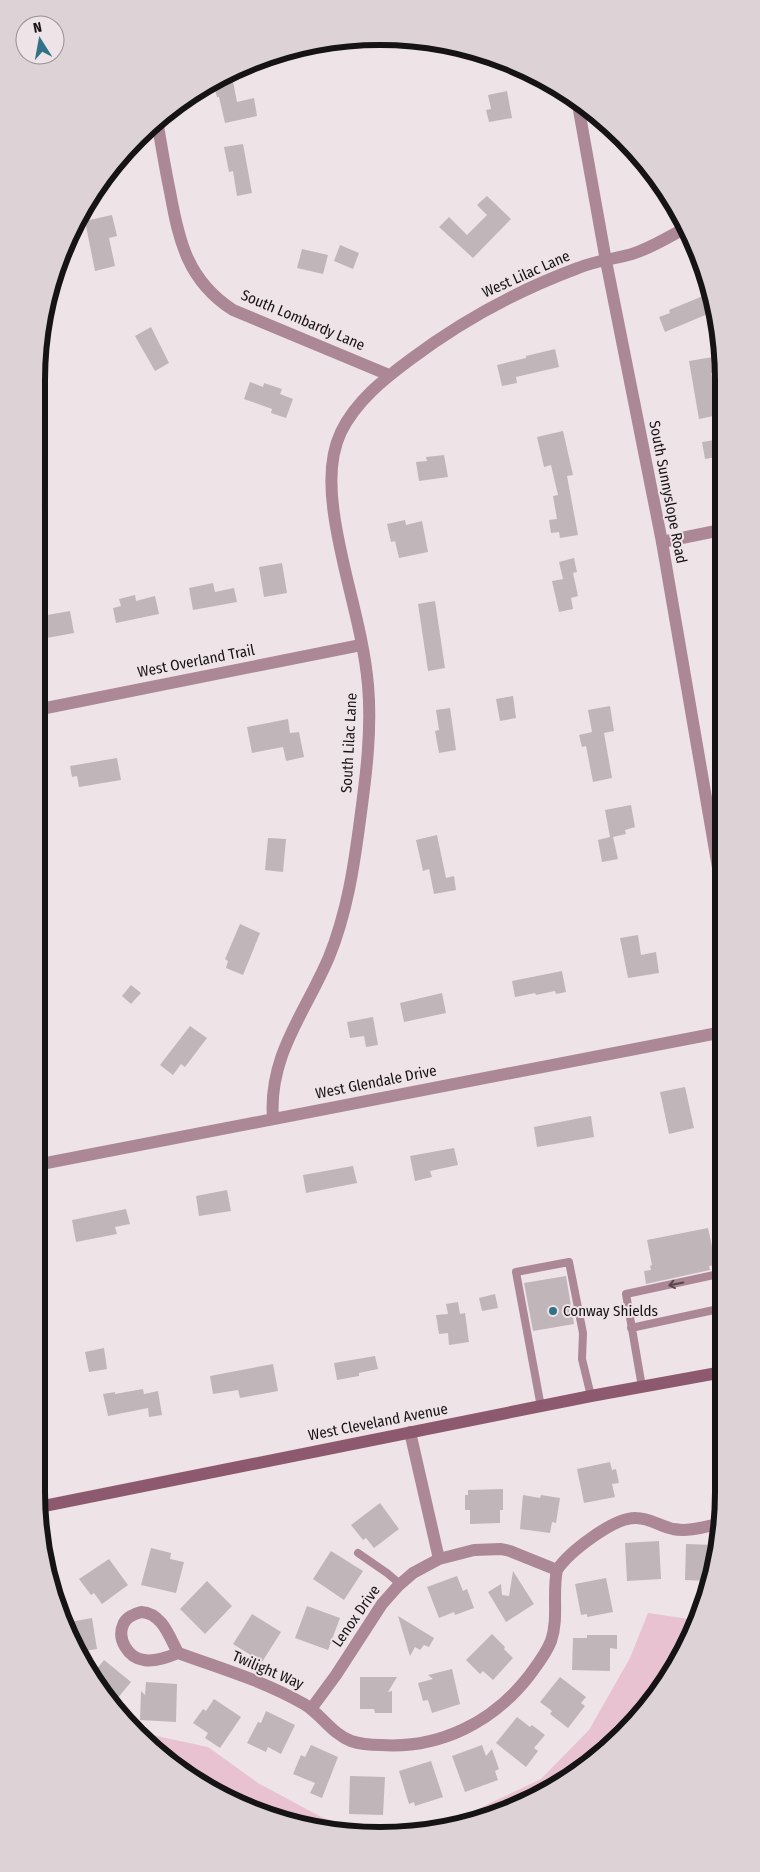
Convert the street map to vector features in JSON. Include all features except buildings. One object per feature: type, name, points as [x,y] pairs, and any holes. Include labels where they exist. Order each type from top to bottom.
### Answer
[{"type":"main road","name":"West Cleveland Avenue","points":[[46,1506],[592,1396],[715,1374]]},
{"type":"street","name":"South Sunnyslope Road","points":[[579,110],[606,261],[662,542],[715,840]]},
{"type":"street","name":"South Lombardy Lane","points":[[159,128],[177,230],[189,262],[208,290],[220,302],[233,310],[389,375]]},
{"type":"street","name":"West Lilac Lane","points":[[389,375],[445,333],[517,293],[582,266],[606,261],[650,247],[680,231]]},
{"type":"street","name":"South Lilac Lane","points":[[273,1119],[272,1100],[274,1085],[283,1050],[329,957],[346,908],[360,822],[369,731],[368,685],[334,512],[332,461],[336,444],[347,421],[367,396],[389,375]]},
{"type":"street","points":[[662,542],[715,531]]},
{"type":"street","name":"West Overland Trail","points":[[45,708],[361,645]]},
{"type":"street","name":"West Glendale Drive","points":[[45,1163],[715,1034]]},
{"type":"street","points":[[410,1432],[439,1559]]},
{"type":"street","points":[[557,1570],[561,1564],[590,1539],[610,1525],[625,1519],[639,1518],[678,1530],[713,1525]]},
{"type":"street","name":"Lenox Drive","points":[[311,1709],[336,1675],[382,1604],[413,1573],[439,1559],[474,1550],[501,1549],[557,1570]]},
{"type":"street","name":"Twilight Way","points":[[178,1652],[250,1678],[296,1699],[350,1741],[388,1746],[429,1742],[479,1722],[500,1708],[517,1691],[540,1661],[550,1644],[555,1620],[557,1570]]},
{"type":"street","points":[[141,1612],[149,1612],[158,1619],[178,1652],[157,1659],[142,1660],[133,1656],[125,1648],[120,1633],[123,1624],[130,1616],[141,1612]]},
{"type":"lane","points":[[541,1407],[516,1272],[569,1262],[584,1333],[582,1359],[592,1396]]},
{"type":"lane","points":[[642,1387],[626,1294],[715,1275]]},
{"type":"lane","points":[[631,1328],[715,1310]]},
{"type":"lane","points":[[358,1553],[400,1584]]},
{"type":"shaded area","points":[[648,1613],[689,1619],[670,1660],[659,1678],[632,1713],[601,1744],[566,1771],[548,1782],[508,1801],[460,1818],[541,1779],[589,1730],[630,1658]]},
{"type":"shaded area","points":[[149,1734],[208,1747],[258,1783],[321,1817],[342,1825],[293,1816],[232,1792],[194,1771]]},
{"type":"place","name":"Conway Shields","points":[[553,1311]]}]
